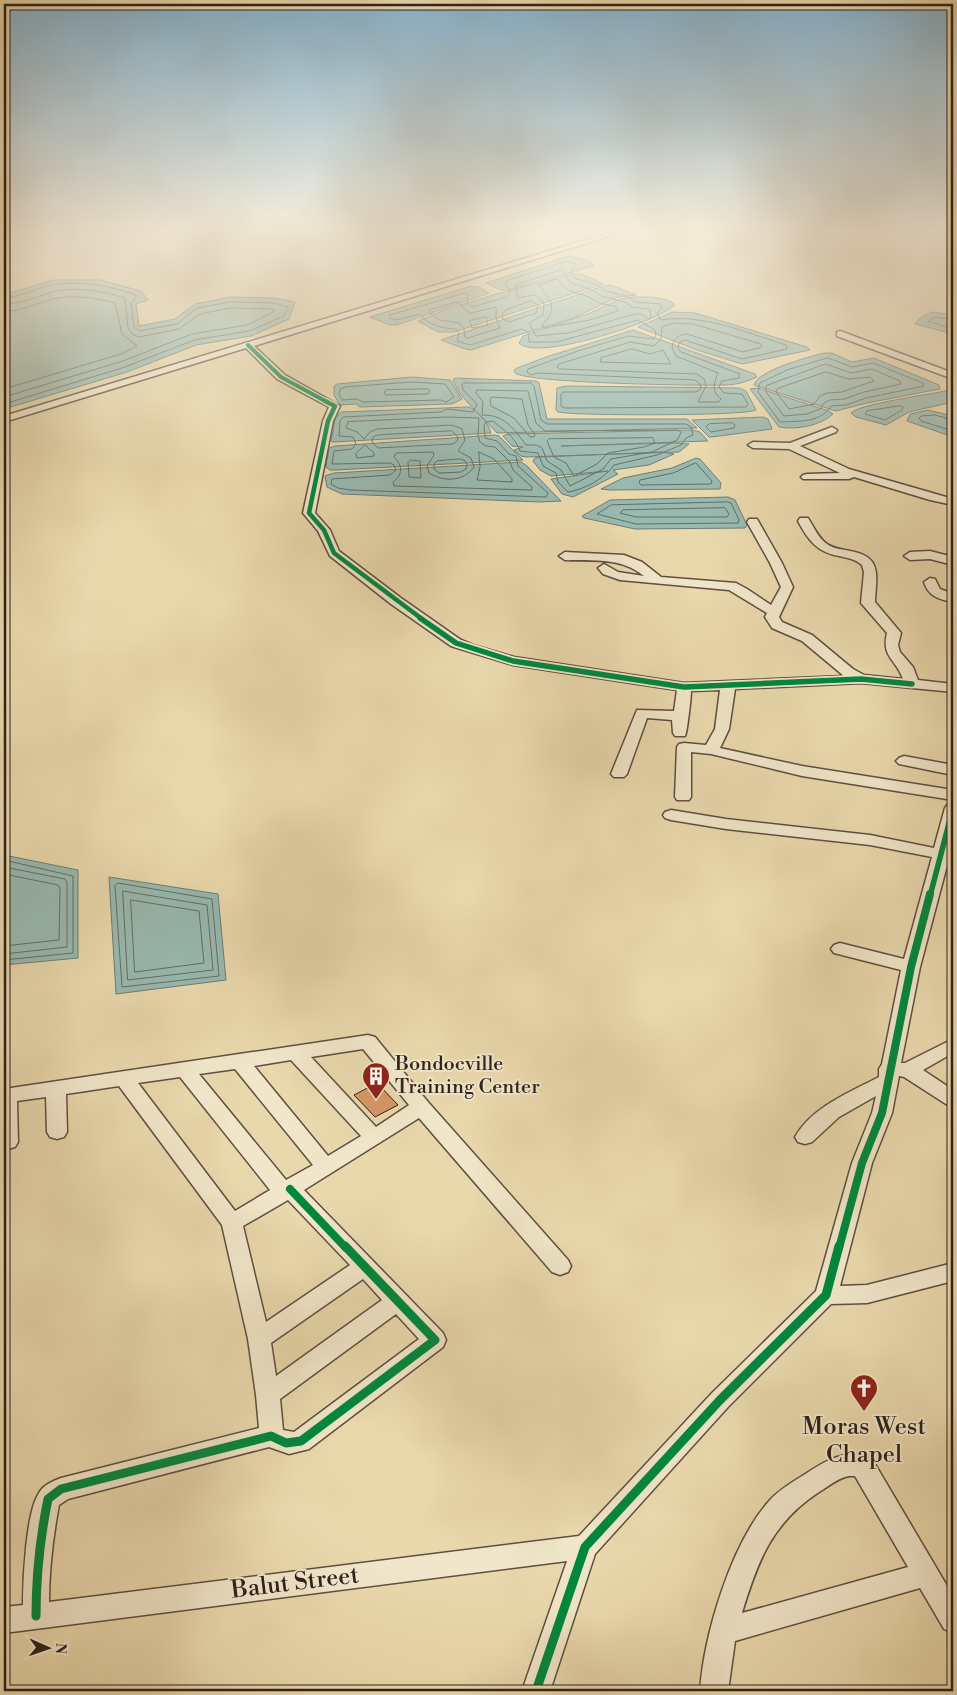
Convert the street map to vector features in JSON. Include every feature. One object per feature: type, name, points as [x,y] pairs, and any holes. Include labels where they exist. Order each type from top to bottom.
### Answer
[{"type":"street","points":[[4,419],[362,310]]},
{"type":"street","points":[[840,334],[953,376]]},
{"type":"street","points":[[248,345],[281,377],[335,406],[328,421],[309,513],[324,530],[334,553],[408,610],[456,643],[482,652],[552,668],[684,687],[861,679],[953,688]]},
{"type":"street","points":[[791,446],[832,430]]},
{"type":"street","points":[[753,445],[791,446],[857,475],[953,502]]},
{"type":"street","points":[[808,477],[857,475]]},
{"type":"street","points":[[804,521],[824,548],[860,558],[868,564],[870,572],[868,603],[894,633],[892,645],[894,653],[906,668],[912,684]]},
{"type":"street","points":[[753,522],[772,559],[783,574],[787,587],[772,617],[777,625],[808,638],[848,672],[861,679]]},
{"type":"street","points":[[910,556],[930,555],[953,560]]},
{"type":"street","points":[[565,556],[624,560],[638,565],[658,581]]},
{"type":"street","points":[[604,568],[616,576],[731,586],[737,588],[762,608],[774,611]]},
{"type":"street","points":[[930,582],[930,586],[940,596],[953,598]]},
{"type":"street","points":[[710,750],[722,729],[728,686]]},
{"type":"street","points":[[680,733],[679,716],[685,699],[684,687]]},
{"type":"street","points":[[619,774],[642,713],[679,716]]},
{"type":"street","points":[[683,798],[684,747],[688,746],[802,771],[953,795]]},
{"type":"street","points":[[904,761],[953,770]]},
{"type":"street","points":[[536,1691],[586,1547],[720,1400],[826,1295],[862,1164],[895,1074],[911,967],[953,808]]},
{"type":"street","points":[[671,815],[726,824],[870,840],[942,854]]},
{"type":"street","points":[[840,949],[911,967]]},
{"type":"street","points":[[8,1142],[6,1095],[368,1042],[560,1266]]},
{"type":"street","points":[[805,1137],[813,1127],[845,1102],[953,1045]]},
{"type":"street","points":[[296,1053],[374,1138]]},
{"type":"street","points":[[240,1062],[326,1167]]},
{"type":"street","points":[[36,1616],[36,1576],[42,1528],[48,1499],[62,1489],[271,1436],[286,1444],[294,1444],[301,1441],[434,1340],[287,1190],[184,1069]]},
{"type":"street","points":[[895,1074],[953,1098]]},
{"type":"street","points":[[124,1078],[232,1223],[259,1339],[268,1395],[271,1436]]},
{"type":"street","points":[[56,1088],[57,1132]]},
{"type":"street","points":[[232,1223],[422,1107]]},
{"type":"street","points":[[259,1339],[364,1267]]},
{"type":"street","points":[[826,1295],[868,1294],[953,1272]]},
{"type":"street","points":[[268,1395],[397,1301]]},
{"type":"street","points":[[714,1691],[714,1675],[723,1631],[740,1580],[763,1531],[779,1508],[808,1486],[843,1464],[864,1467],[953,1620]]},
{"type":"street","name":"Balut Street","points":[[4,1620],[586,1547]]},
{"type":"street","points":[[723,1631],[926,1574]]},
{"type":"water","points":[[4,310],[137,310],[139,326],[175,319],[187,310],[292,310],[289,319],[251,336],[196,345],[127,372],[4,409]]},
{"type":"water","points":[[392,310],[440,310],[397,325],[390,325],[370,317]]},
{"type":"water","points":[[445,310],[522,310],[454,332],[438,332],[418,321]]},
{"type":"water","points":[[531,310],[590,310],[573,318],[471,350],[441,340]]},
{"type":"water","points":[[596,310],[667,310],[622,330],[571,344],[530,348],[519,343],[523,336]]},
{"type":"water","points":[[672,312],[695,313],[807,347],[810,350],[742,364],[697,350],[638,327]]},
{"type":"water","points":[[932,312],[953,315],[953,334],[915,324],[920,318]]},
{"type":"water","points":[[633,330],[755,374],[757,377],[733,384],[682,385],[549,379],[515,373],[514,370],[517,368],[549,356]]},
{"type":"water","points":[[824,353],[832,353],[852,362],[874,358],[939,385],[940,389],[836,411],[754,385],[758,379],[774,369]]},
{"type":"water","points":[[412,377],[450,380],[462,399],[452,404],[360,407],[356,404],[340,405],[334,395],[334,386],[337,384]]},
{"type":"water","points":[[455,378],[536,381],[539,383],[547,419],[687,419],[697,428],[497,433],[461,394],[453,380]]},
{"type":"water","points":[[567,386],[739,388],[746,391],[756,410],[660,415],[558,412],[556,410],[557,388]]},
{"type":"water","points":[[758,388],[829,411],[833,414],[821,422],[808,426],[779,427],[750,389]]},
{"type":"water","points":[[953,391],[953,402],[909,412],[886,425],[856,417],[851,413],[867,406]]},
{"type":"water","points":[[468,407],[482,417],[491,433],[331,441],[335,419],[341,412]]},
{"type":"water","points":[[928,410],[953,416],[953,437],[907,421],[910,414]]},
{"type":"water","points":[[763,417],[768,419],[772,429],[712,437],[709,437],[692,420]]},
{"type":"water","points":[[693,430],[700,432],[708,441],[561,446],[689,444],[679,452],[526,457],[521,456],[514,450],[523,447],[512,446],[503,436],[508,434]]},
{"type":"water","points":[[499,436],[523,460],[336,470],[330,470],[326,467],[329,448],[335,446]]},
{"type":"water","points":[[662,452],[674,454],[649,465],[613,470],[618,474],[573,497],[562,494],[551,479],[608,471],[551,476],[540,470],[533,461],[535,458],[540,457]]},
{"type":"water","points":[[696,458],[700,459],[721,483],[720,489],[601,489],[623,478],[672,468]]},
{"type":"water","points":[[521,462],[561,501],[540,502],[342,494],[327,487],[325,476],[334,473]]},
{"type":"water","points":[[728,497],[735,500],[747,525],[745,528],[635,529],[582,516],[610,500]]},
{"type":"water","points":[[4,855],[78,870],[78,958],[4,965]]},
{"type":"water","points":[[109,877],[218,894],[226,980],[116,994]]},
{"type":"building","name":"Bondocville Training Center","points":[[377,1083],[398,1105],[375,1117],[354,1095]]},
{"type":"cycle path","points":[[248,345],[281,377],[335,406],[328,421],[309,513],[324,530],[334,553],[396,601],[456,643],[513,661],[684,687],[861,679],[912,684]]},
{"type":"cycle path","points":[[536,1691],[585,1547],[720,1400],[826,1295],[862,1163],[882,1113],[911,967],[953,808]]},
{"type":"cycle path","points":[[36,1616],[36,1576],[42,1528],[48,1499],[61,1489],[271,1436],[286,1443],[301,1441],[435,1340],[290,1189]]},
{"type":"place","name":"Bondocville Training Center","points":[[376,1100]]},
{"type":"place","name":"Moras West Chapel","points":[[864,1412]]}]
